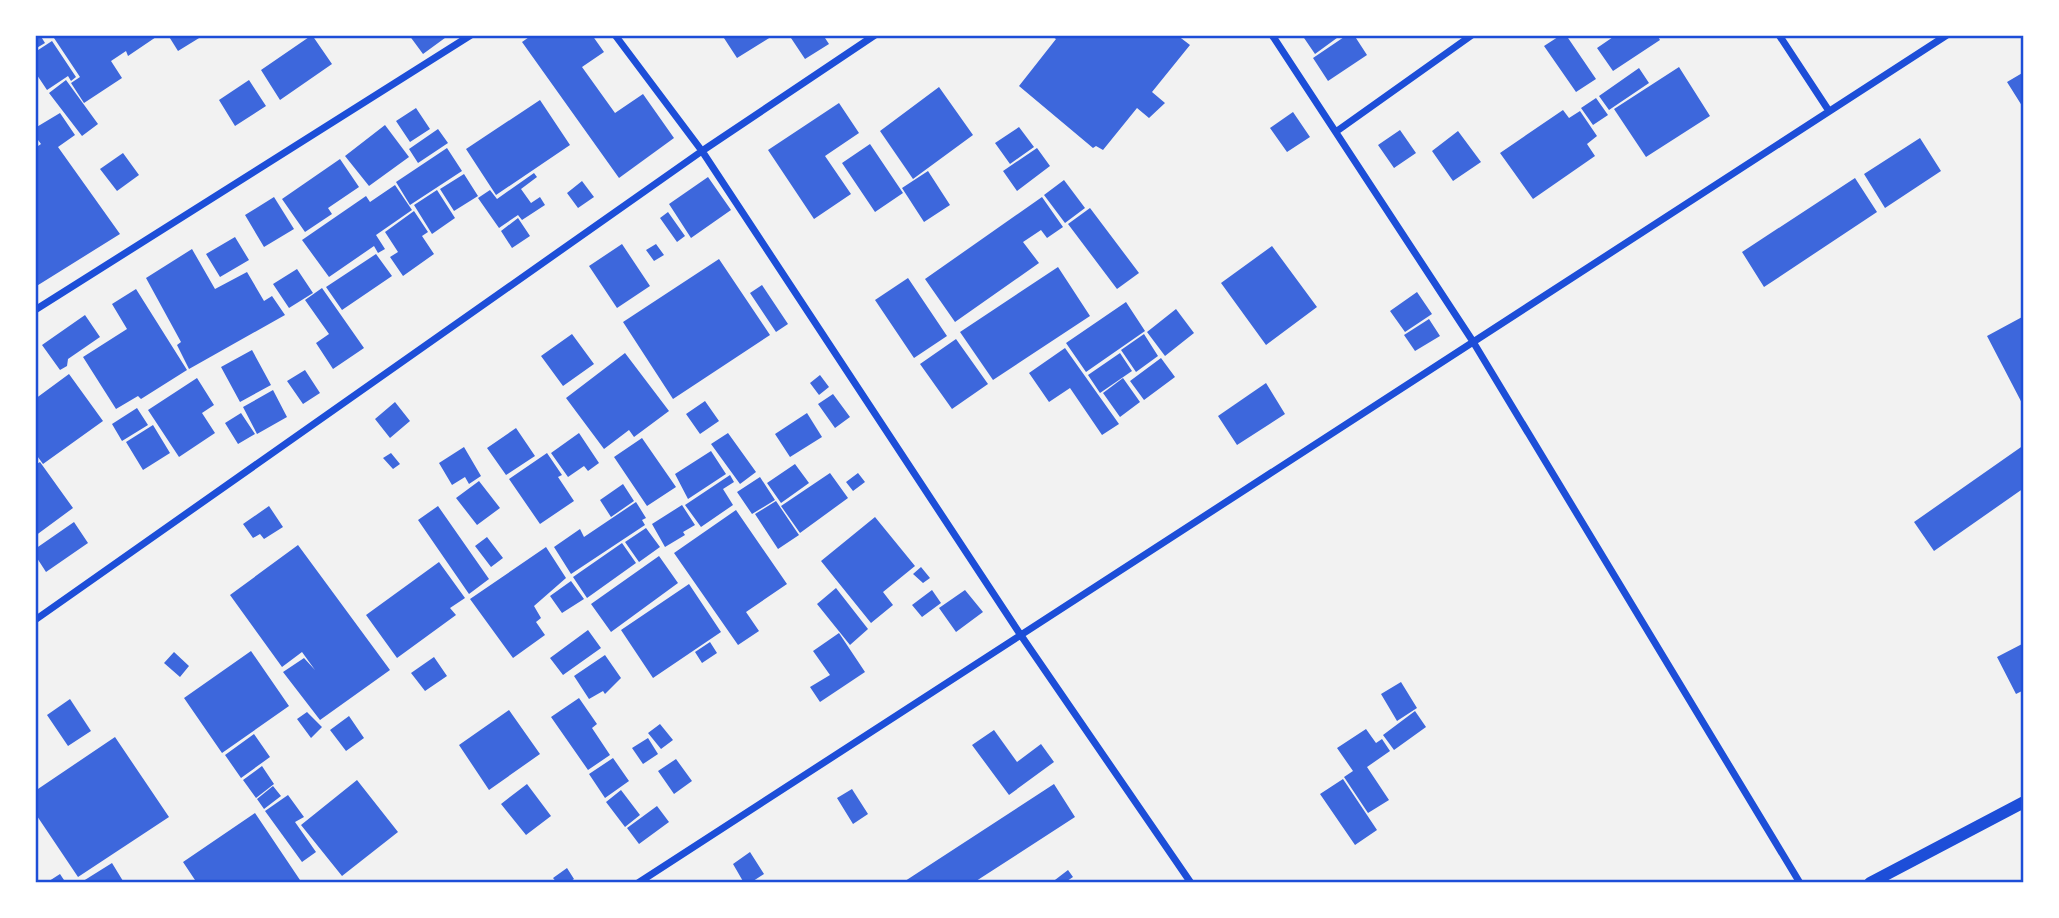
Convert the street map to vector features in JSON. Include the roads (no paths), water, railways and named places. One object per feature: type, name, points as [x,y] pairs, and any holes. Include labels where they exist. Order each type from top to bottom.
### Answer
[{"type":"street","points":[[35,310],[471,35]]},
{"type":"street","points":[[615,35],[702,151],[1020,634],[1191,883]]},
{"type":"street","points":[[35,620],[702,151],[875,35]]},
{"type":"street","points":[[1272,35],[1472,340],[1800,883]]},
{"type":"street","points":[[1337,131],[1472,35]]},
{"type":"street","points":[[1779,35],[1829,111]]},
{"type":"street","points":[[638,883],[1472,340],[1947,35]]},
{"type":"street","points":[[1870,883],[2024,802]]}]
